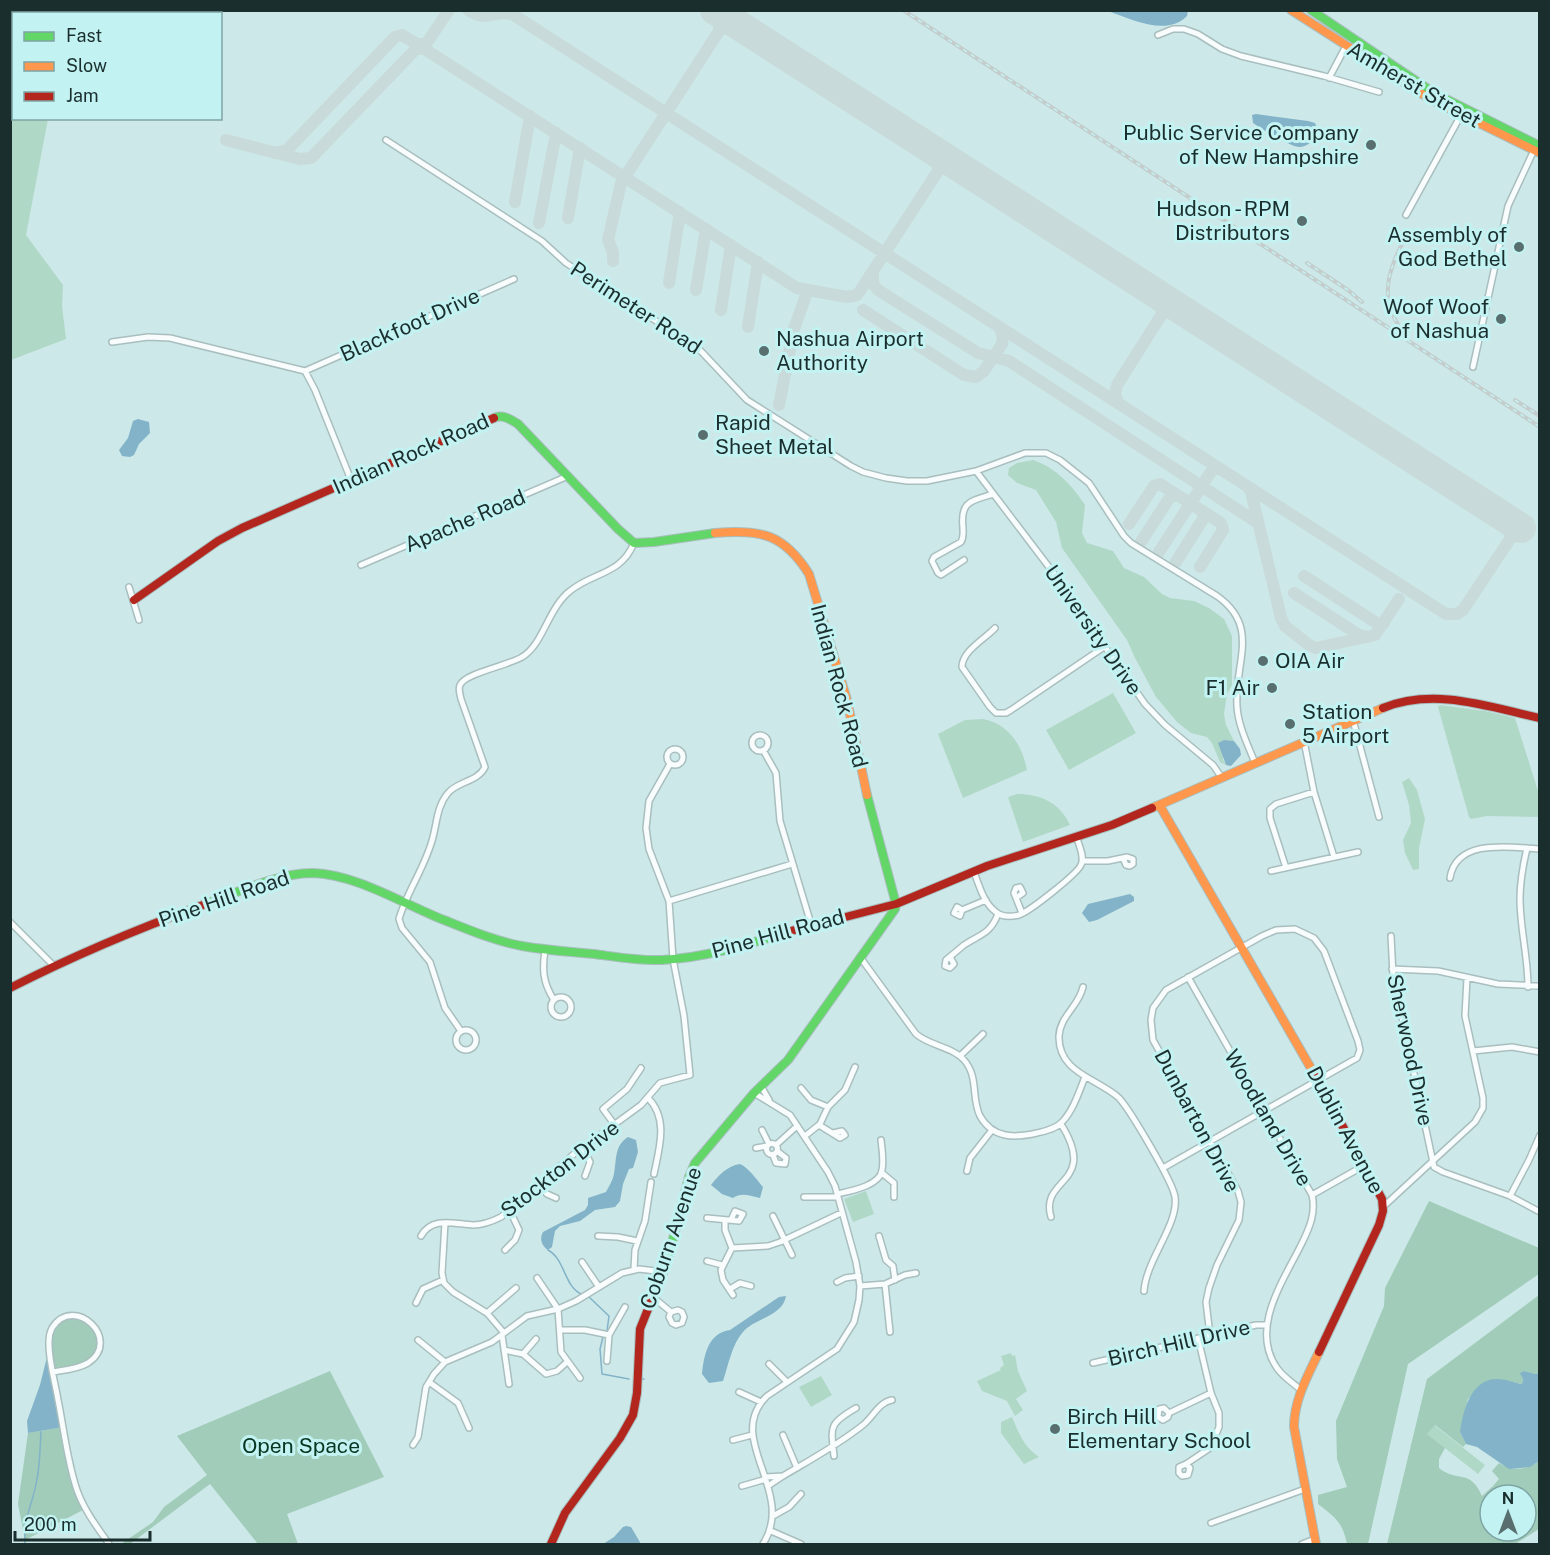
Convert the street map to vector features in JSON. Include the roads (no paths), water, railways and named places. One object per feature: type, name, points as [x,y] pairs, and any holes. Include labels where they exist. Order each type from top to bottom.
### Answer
[{"type":"main road","name":"Amherst Street","points":[[1291,10],[1418,92],[1461,115],[1538,147]]},
{"type":"main road","name":"Amherst Street","points":[[1311,10],[1424,87],[1538,147]]},
{"type":"main road","name":"Indian Rock Road","points":[[134,600],[232,532],[498,416],[508,418],[518,424],[633,543],[650,543],[719,531],[742,530],[774,538],[798,555],[812,582],[845,691],[861,771],[896,904]]},
{"type":"main road","name":"Pine Hill Road","points":[[10,988],[142,927],[268,881],[293,875],[319,873],[366,885],[498,940],[545,950],[633,959],[673,959],[747,945],[811,924],[896,904],[974,872],[1077,838],[1160,806],[1304,741],[1398,702],[1425,698],[1467,702],[1539,718]]},
{"type":"main road","name":"Dublin Avenue","points":[[1160,806],[1318,1081],[1380,1192],[1384,1206],[1379,1226],[1301,1390],[1293,1419],[1316,1542]]},
{"type":"main road","name":"Coburn Avenue","points":[[551,1545],[565,1513],[620,1438],[633,1415],[637,1393],[639,1334],[664,1272],[693,1167],[754,1093],[788,1060],[860,957],[890,919],[896,904]]},
{"type":"street","points":[[1158,35],[1173,29],[1184,29],[1234,54],[1379,92]]},
{"type":"street","points":[[1329,78],[1346,46]]},
{"type":"street","points":[[1406,215],[1461,115]]},
{"type":"street","name":"Perimeter Road","points":[[386,140],[542,241],[566,263],[698,348],[747,400],[852,466],[874,475],[906,482],[942,479],[976,471],[1025,453],[1035,452],[1056,457],[1089,483],[1131,543],[1225,602],[1239,618],[1243,638],[1237,706],[1242,730],[1255,763]]},
{"type":"street","points":[[1473,367],[1508,206],[1538,147]]},
{"type":"street","name":"Blackfoot Drive","points":[[305,371],[514,279]]},
{"type":"street","points":[[111,342],[148,337],[170,338],[305,371],[322,406],[351,480]]},
{"type":"street","name":"University Drive","points":[[976,471],[1052,571],[1155,716],[1213,765],[1222,778]]},
{"type":"street","name":"Apache Road","points":[[361,565],[466,522],[568,476]]},
{"type":"street","points":[[964,560],[941,575],[932,561],[934,557],[961,542],[963,538],[962,512],[967,504],[993,494]]},
{"type":"street","points":[[461,1031],[445,1008],[430,962],[400,926],[400,916],[427,855],[439,808],[446,794],[458,784],[478,776],[485,767],[461,699],[459,687],[472,676],[519,659],[528,653],[564,596],[577,586],[618,566],[628,554],[633,543]]},
{"type":"street","points":[[129,587],[139,620]]},
{"type":"street","points":[[995,628],[966,655],[962,667],[996,713],[1006,713],[1104,647]]},
{"type":"street","points":[[1353,720],[1379,817]]},
{"type":"street","points":[[1304,741],[1314,792],[1334,857]]},
{"type":"street","points":[[763,750],[776,773],[780,821],[811,924]]},
{"type":"street","points":[[670,764],[649,801],[646,823],[649,849],[669,901],[673,959]]},
{"type":"street","points":[[1286,868],[1270,818],[1270,808],[1314,792]]},
{"type":"street","points":[[974,872],[986,900],[998,914],[1010,916],[1022,913],[1078,869],[1082,861],[1077,838]]},
{"type":"street","points":[[1450,878],[1453,865],[1474,849],[1490,847],[1539,849]]},
{"type":"street","points":[[1527,848],[1520,898],[1528,987]]},
{"type":"street","points":[[1271,871],[1359,852]]},
{"type":"street","points":[[1082,861],[1108,861],[1123,858]]},
{"type":"street","points":[[669,901],[792,864]]},
{"type":"street","points":[[1016,898],[1022,913]]},
{"type":"street","points":[[962,910],[986,900]]},
{"type":"street","points":[[950,957],[966,944],[988,932],[998,914]]},
{"type":"street","points":[[10,922],[54,966]]},
{"type":"street","name":"Dunbarton Drive","points":[[1163,1168],[1211,1141],[1263,1111],[1355,1060],[1360,1050],[1330,962],[1322,947],[1307,933],[1287,928],[1272,931],[1166,990],[1154,1008],[1151,1030],[1153,1040],[1211,1141],[1238,1191],[1241,1212],[1239,1220],[1217,1265],[1206,1302],[1210,1335]]},
{"type":"street","name":"Sherwood Drive","points":[[1391,936],[1392,969],[1433,1162]]},
{"type":"street","points":[[545,950],[543,978],[554,1000]]},
{"type":"street","points":[[860,957],[916,1034],[927,1042],[960,1056],[968,1065],[974,1076],[978,1112],[992,1130],[1005,1136],[1017,1137],[1042,1132],[1061,1124],[1085,1077]]},
{"type":"street","name":"Stockton Drive","points":[[421,1236],[432,1223],[482,1224],[495,1220],[510,1211],[583,1148],[648,1098],[660,1083],[690,1075],[684,1016],[673,959]]},
{"type":"street","points":[[1392,969],[1438,970],[1467,978],[1528,987],[1539,986]]},
{"type":"street","name":"Woodland Drive","points":[[1188,977],[1311,1195],[1313,1208],[1310,1227],[1275,1299],[1266,1325],[1266,1340],[1274,1363],[1284,1376],[1301,1390]]},
{"type":"street","points":[[1384,1206],[1475,1122],[1483,1108],[1483,1098],[1466,1016],[1467,978]]},
{"type":"street","points":[[1083,987],[1080,997],[1063,1021],[1059,1035],[1063,1055],[1074,1070],[1108,1090],[1124,1104],[1163,1168],[1174,1191],[1175,1204],[1170,1222],[1146,1276],[1143,1291]]},
{"type":"street","points":[[960,1056],[983,1034]]},
{"type":"street","points":[[1473,1051],[1512,1047],[1539,1052]]},
{"type":"street","points":[[806,1136],[819,1125],[828,1107],[845,1090],[855,1067]]},
{"type":"street","points":[[615,1124],[603,1109],[627,1089],[641,1068]]},
{"type":"street","points":[[761,1086],[769,1100]]},
{"type":"street","points":[[801,1088],[812,1100],[828,1107]]},
{"type":"street","points":[[754,1093],[769,1100],[787,1118],[791,1119],[806,1136],[828,1172],[837,1195],[860,1286],[854,1322],[837,1349],[761,1402],[752,1421],[752,1435],[772,1502],[771,1531],[764,1545]]},
{"type":"street","points":[[648,1098],[656,1108],[661,1122],[660,1144],[654,1174]]},
{"type":"street","points":[[1051,1217],[1050,1198],[1071,1172],[1075,1157],[1069,1138],[1061,1124]]},
{"type":"street","points":[[819,1125],[833,1133]]},
{"type":"street","points":[[756,1148],[772,1148],[797,1126]]},
{"type":"street","points":[[762,1130],[772,1148]]},
{"type":"street","points":[[967,1171],[970,1158],[992,1130]]},
{"type":"street","points":[[1510,1196],[1539,1135]]},
{"type":"street","points":[[881,1140],[882,1173],[894,1183],[894,1197]]},
{"type":"street","points":[[583,1148],[590,1162],[585,1176]]},
{"type":"street","points":[[1433,1162],[1434,1167],[1443,1172],[1510,1196],[1539,1212]]},
{"type":"street","points":[[1311,1195],[1365,1165]]},
{"type":"street","points":[[804,1197],[837,1195],[862,1188],[882,1173]]},
{"type":"street","points":[[634,1269],[651,1182]]},
{"type":"street","points":[[539,1186],[547,1194],[556,1198]]},
{"type":"street","points":[[505,1250],[515,1240],[519,1230],[510,1211]]},
{"type":"street","points":[[732,1248],[768,1246],[841,1214]]},
{"type":"street","points":[[773,1216],[792,1254]]},
{"type":"street","points":[[707,1218],[728,1220],[725,1230],[732,1248]]},
{"type":"street","points":[[445,1223],[443,1280],[453,1292],[487,1313],[503,1334],[509,1383]]},
{"type":"street","points":[[598,1236],[638,1241]]},
{"type":"street","points":[[879,1236],[886,1260],[893,1266],[895,1280]]},
{"type":"street","points":[[732,1248],[722,1265],[723,1280],[732,1292],[745,1281],[751,1286]]},
{"type":"street","points":[[708,1261],[722,1265]]},
{"type":"street","points":[[582,1262],[599,1287]]},
{"type":"street","points":[[413,1446],[418,1437],[424,1393],[429,1382],[445,1362],[468,1351],[484,1347],[527,1316],[558,1309],[576,1301],[622,1273],[634,1269],[664,1272]]},
{"type":"street","points":[[860,1286],[885,1284],[916,1273]]},
{"type":"street","points":[[837,1282],[859,1276]]},
{"type":"street","points":[[537,1278],[558,1309],[561,1349],[567,1362],[580,1378]]},
{"type":"street","points":[[416,1302],[423,1289],[443,1280]]},
{"type":"street","points":[[885,1284],[890,1332]]},
{"type":"street","points":[[487,1313],[516,1288]]},
{"type":"street","points":[[654,1298],[671,1312]]},
{"type":"street","points":[[607,1361],[609,1335],[625,1307]]},
{"type":"street","points":[[53,1372],[80,1366],[94,1357],[98,1349],[99,1337],[94,1325],[88,1320],[80,1316],[67,1317],[53,1326],[48,1342],[53,1372],[77,1490],[93,1523],[109,1545]]},
{"type":"street","name":"Birch Hill Drive","points":[[1093,1364],[1210,1335],[1266,1325]]},
{"type":"street","points":[[560,1330],[592,1331],[609,1335]]},
{"type":"street","points":[[1186,1464],[1210,1448],[1217,1434],[1219,1413],[1211,1393],[1198,1338]]},
{"type":"street","points":[[524,1354],[536,1339]]},
{"type":"street","points":[[418,1340],[445,1362]]},
{"type":"street","points":[[504,1350],[524,1354],[546,1374],[556,1371],[567,1362]]},
{"type":"street","points":[[769,1364],[787,1382]]},
{"type":"street","points":[[429,1382],[458,1403],[469,1428]]},
{"type":"street","points":[[739,1392],[761,1402]]},
{"type":"street","points":[[1169,1413],[1211,1393]]},
{"type":"street","points":[[768,1486],[833,1446],[866,1422],[881,1405],[892,1400]]},
{"type":"street","points":[[834,1456],[830,1433],[839,1419],[856,1408]]},
{"type":"street","points":[[732,1440],[752,1435]]},
{"type":"street","points":[[783,1435],[797,1468]]},
{"type":"street","points":[[742,1486],[765,1478],[783,1476]]},
{"type":"street","points":[[1211,1523],[1305,1489]]},
{"type":"street","points":[[773,1516],[789,1507],[801,1494]]},
{"type":"street","points":[[771,1531],[801,1545]]},
{"type":"street","points":[[1302,1545],[1316,1542]]},
{"type":"water","points":[[1108,11],[1188,11],[1187,16],[1179,22],[1159,26],[1138,22]]},
{"type":"water","points":[[1252,115],[1315,123],[1319,133],[1308,144],[1295,146],[1253,123]]},
{"type":"water","points":[[138,419],[149,422],[150,433],[139,444],[134,455],[122,456],[119,450],[128,438],[133,421]]},
{"type":"water","points":[[1224,740],[1234,741],[1240,749],[1241,755],[1231,766],[1226,765],[1218,743]]},
{"type":"water","points":[[1130,894],[1134,897],[1134,901],[1097,920],[1089,922],[1082,913],[1088,904]]},
{"type":"water","points":[[628,1137],[636,1140],[638,1152],[633,1168],[629,1169],[623,1184],[620,1201],[615,1207],[595,1210],[580,1221],[560,1226],[555,1231],[552,1247],[548,1250],[542,1242],[543,1232],[585,1210],[588,1198],[606,1192],[613,1176],[620,1144]]},
{"type":"water","points":[[740,1164],[763,1187],[760,1198],[743,1195],[733,1198],[722,1194],[711,1185],[720,1174]]},
{"type":"water","points":[[786,1296],[780,1308],[748,1327],[739,1337],[723,1381],[709,1383],[702,1374],[708,1346],[712,1340],[779,1297]]},
{"type":"water","points":[[49,1349],[63,1427],[28,1433],[27,1421],[40,1385]]},
{"type":"water","points":[[1524,1371],[1539,1373],[1539,1461],[1530,1467],[1509,1469],[1477,1447],[1466,1444],[1460,1432],[1466,1406],[1481,1384],[1489,1380],[1501,1379],[1522,1384],[1523,1379],[1520,1373]]},
{"type":"water","points":[[626,1526],[631,1527],[641,1544],[603,1544],[614,1537]]},
{"type":"waterway","points":[[548,1250],[558,1260],[571,1285],[581,1294]]},
{"type":"waterway","points":[[589,1297],[609,1316],[607,1331]]},
{"type":"waterway","points":[[603,1337],[600,1349],[602,1374],[629,1379]]},
{"type":"waterway","points":[[25,1544],[27,1518],[38,1473],[41,1432]]},
{"type":"railway","points":[[903,10],[1540,427]]},
{"type":"railway","points":[[1406,336],[1396,322],[1391,309],[1388,284],[1395,259],[1408,231]]},
{"type":"railway","points":[[1307,263],[1362,302]]},
{"type":"railway","points":[[1515,400],[1540,416]]},
{"type":"place","name":"Public Service Company of New Hampshire","points":[[1371,145]]},
{"type":"place","name":"Hudson - RPM Distributors","points":[[1302,221]]},
{"type":"place","name":"Assembly of God Bethel","points":[[1519,247]]},
{"type":"place","name":"Woof Woof of Nashua","points":[[1501,319]]},
{"type":"place","name":"Nashua Airport Authority","points":[[764,351]]},
{"type":"place","name":"Rapid Sheet Metal","points":[[703,435]]},
{"type":"place","name":"OIA Air","points":[[1263,661]]},
{"type":"place","name":"F1 Air","points":[[1272,688]]},
{"type":"place","name":"Station 5 Airport","points":[[1290,724]]},
{"type":"place","name":"Birch Hill Elementary School","points":[[1055,1429]]},
{"type":"park label","name":"Open Space","points":[[301,1446]]}]
